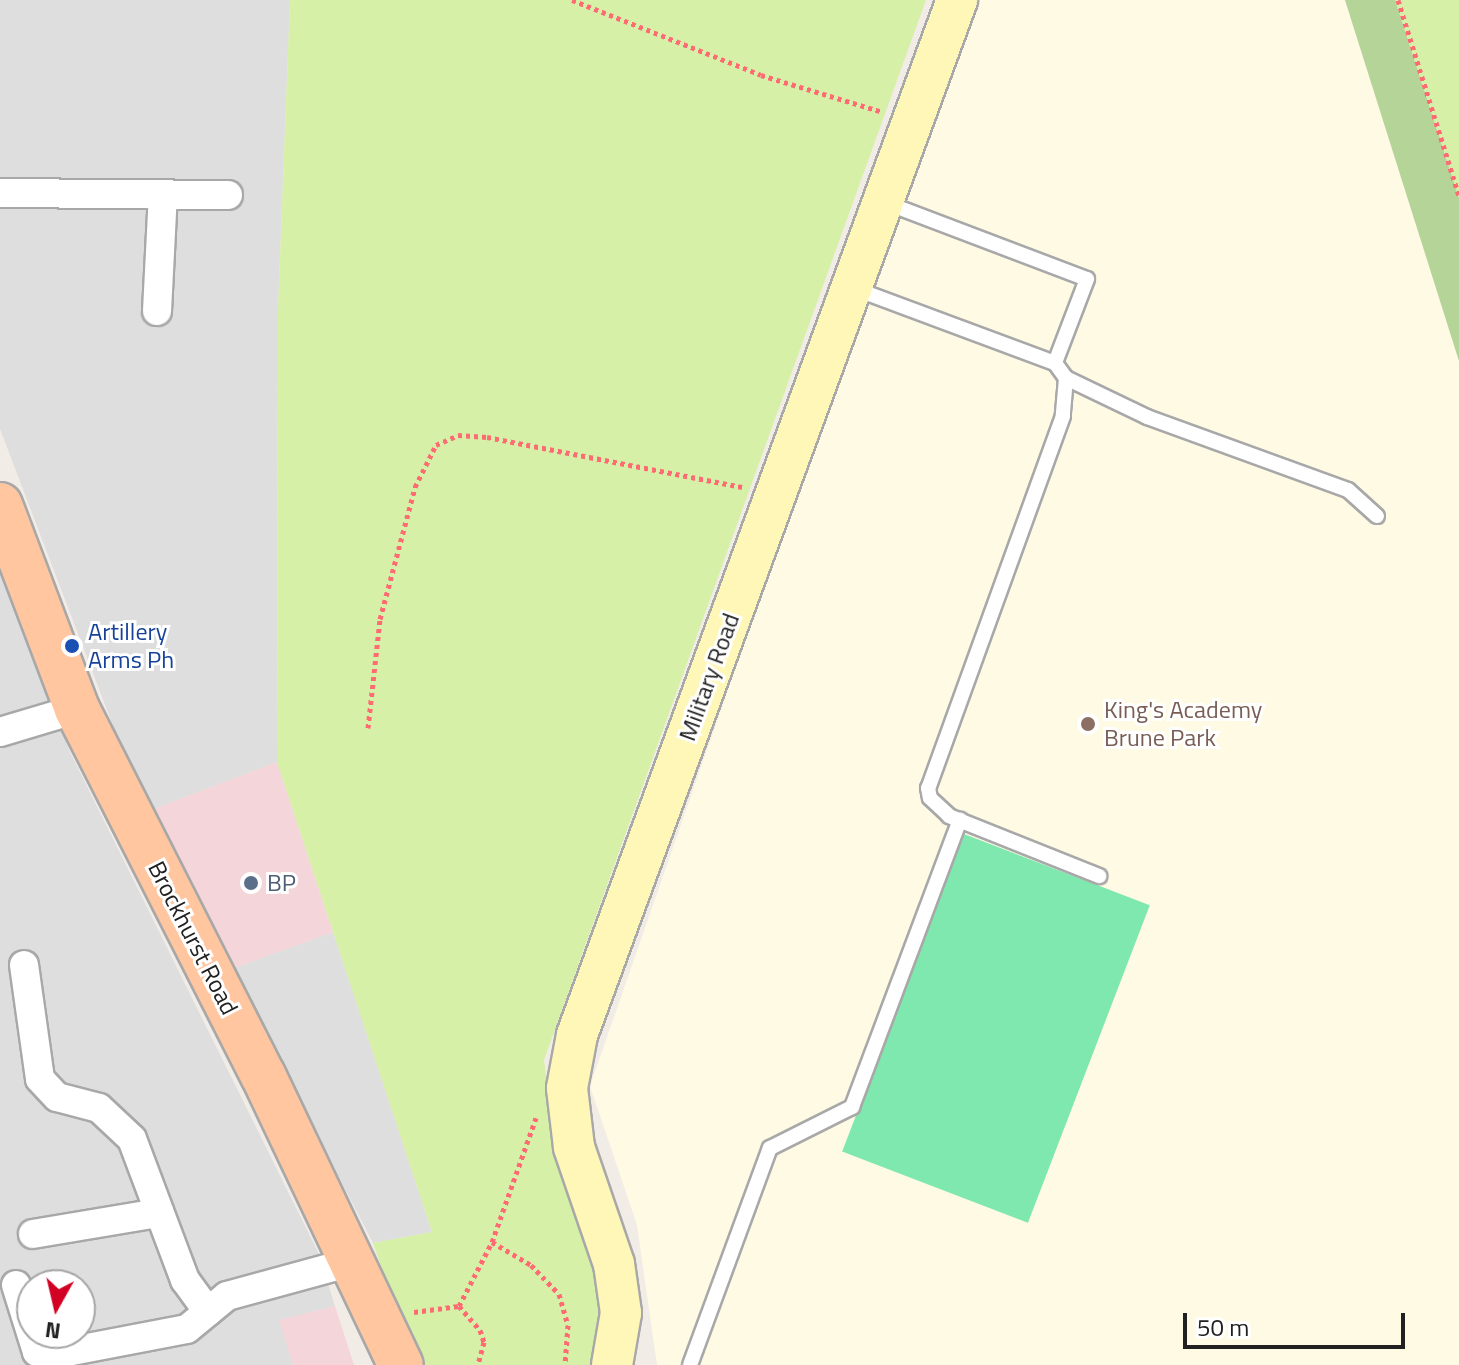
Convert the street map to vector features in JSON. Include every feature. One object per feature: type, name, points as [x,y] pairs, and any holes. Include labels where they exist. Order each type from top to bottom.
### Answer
[{"type":"main road","name":"Brockhurst Road","points":[[0,505],[77,709],[263,1075],[392,1346]]},
{"type":"street","name":"Military Road","points":[[612,1365],[621,1313],[614,1264],[574,1147],[567,1088],[577,1035],[957,0]]},
{"type":"street","points":[[0,193],[228,195]]},
{"type":"street","points":[[157,311],[163,194]]},
{"type":"street","points":[[0,732],[77,709]]},
{"type":"street","points":[[24,965],[40,1079],[57,1097],[99,1108],[132,1139],[185,1280],[208,1312]]},
{"type":"street","points":[[33,1234],[159,1213]]},
{"type":"street","points":[[36,1349],[57,1360],[187,1329],[227,1296],[351,1262]]},
{"type":"lane","points":[[883,201],[1087,279],[1055,363]]},
{"type":"lane","points":[[852,287],[1055,363],[1066,378],[1147,417],[1348,490],[1377,516]]},
{"type":"lane","points":[[1066,378],[1063,416],[929,779],[930,798],[960,820],[1099,876]]},
{"type":"lane","points":[[690,1365],[770,1148],[852,1107],[960,820]]},
{"type":"path","points":[[572,0],[761,75],[914,119]]},
{"type":"path","points":[[1398,0],[1459,196]]},
{"type":"path","points":[[368,728],[380,619],[415,487],[436,445],[458,435],[487,437],[732,484],[775,498]]},
{"type":"path","points":[[459,1306],[492,1242],[539,1110],[567,1088]]},
{"type":"path","points":[[492,1242],[531,1265],[559,1294],[568,1325],[565,1365]]},
{"type":"path","points":[[392,1346],[434,1305],[459,1306],[480,1330],[484,1342],[478,1365]]},
{"type":"shaded area","points":[[0,0],[290,0],[278,308],[277,762],[154,809],[115,731],[0,429]]},
{"type":"shaded area","name":"King's Academy Brune Park","points":[[968,0],[1345,0],[1459,361],[1459,1365],[657,1365],[637,1225],[590,1086]]},
{"type":"shaded area","points":[[0,562],[69,750],[318,1252],[335,1306],[280,1320],[293,1365],[0,1365]]},
{"type":"shaded area","points":[[277,762],[333,932],[231,969],[154,809]]},
{"type":"shaded area","points":[[333,932],[432,1232],[373,1243],[231,969]]},
{"type":"shaded area","points":[[335,1306],[354,1365],[293,1365],[279,1320]]},
{"type":"green space","points":[[290,0],[926,0],[544,1060],[555,1143],[606,1300],[600,1347],[590,1365],[422,1365],[405,1336],[373,1243],[432,1232],[277,762],[278,308]]},
{"type":"green space","points":[[1345,0],[1395,0],[1459,198],[1459,361]]},
{"type":"green space","points":[[1395,0],[1459,0],[1459,198]]},
{"type":"green space","points":[[964,834],[1150,905],[1028,1223],[842,1151]]},
{"type":"place","name":"Artillery Arms Ph","points":[[72,646]]},
{"type":"place","name":"King's Academy Brune Park","points":[[1088,724]]},
{"type":"place","name":"BP","points":[[251,883]]}]
